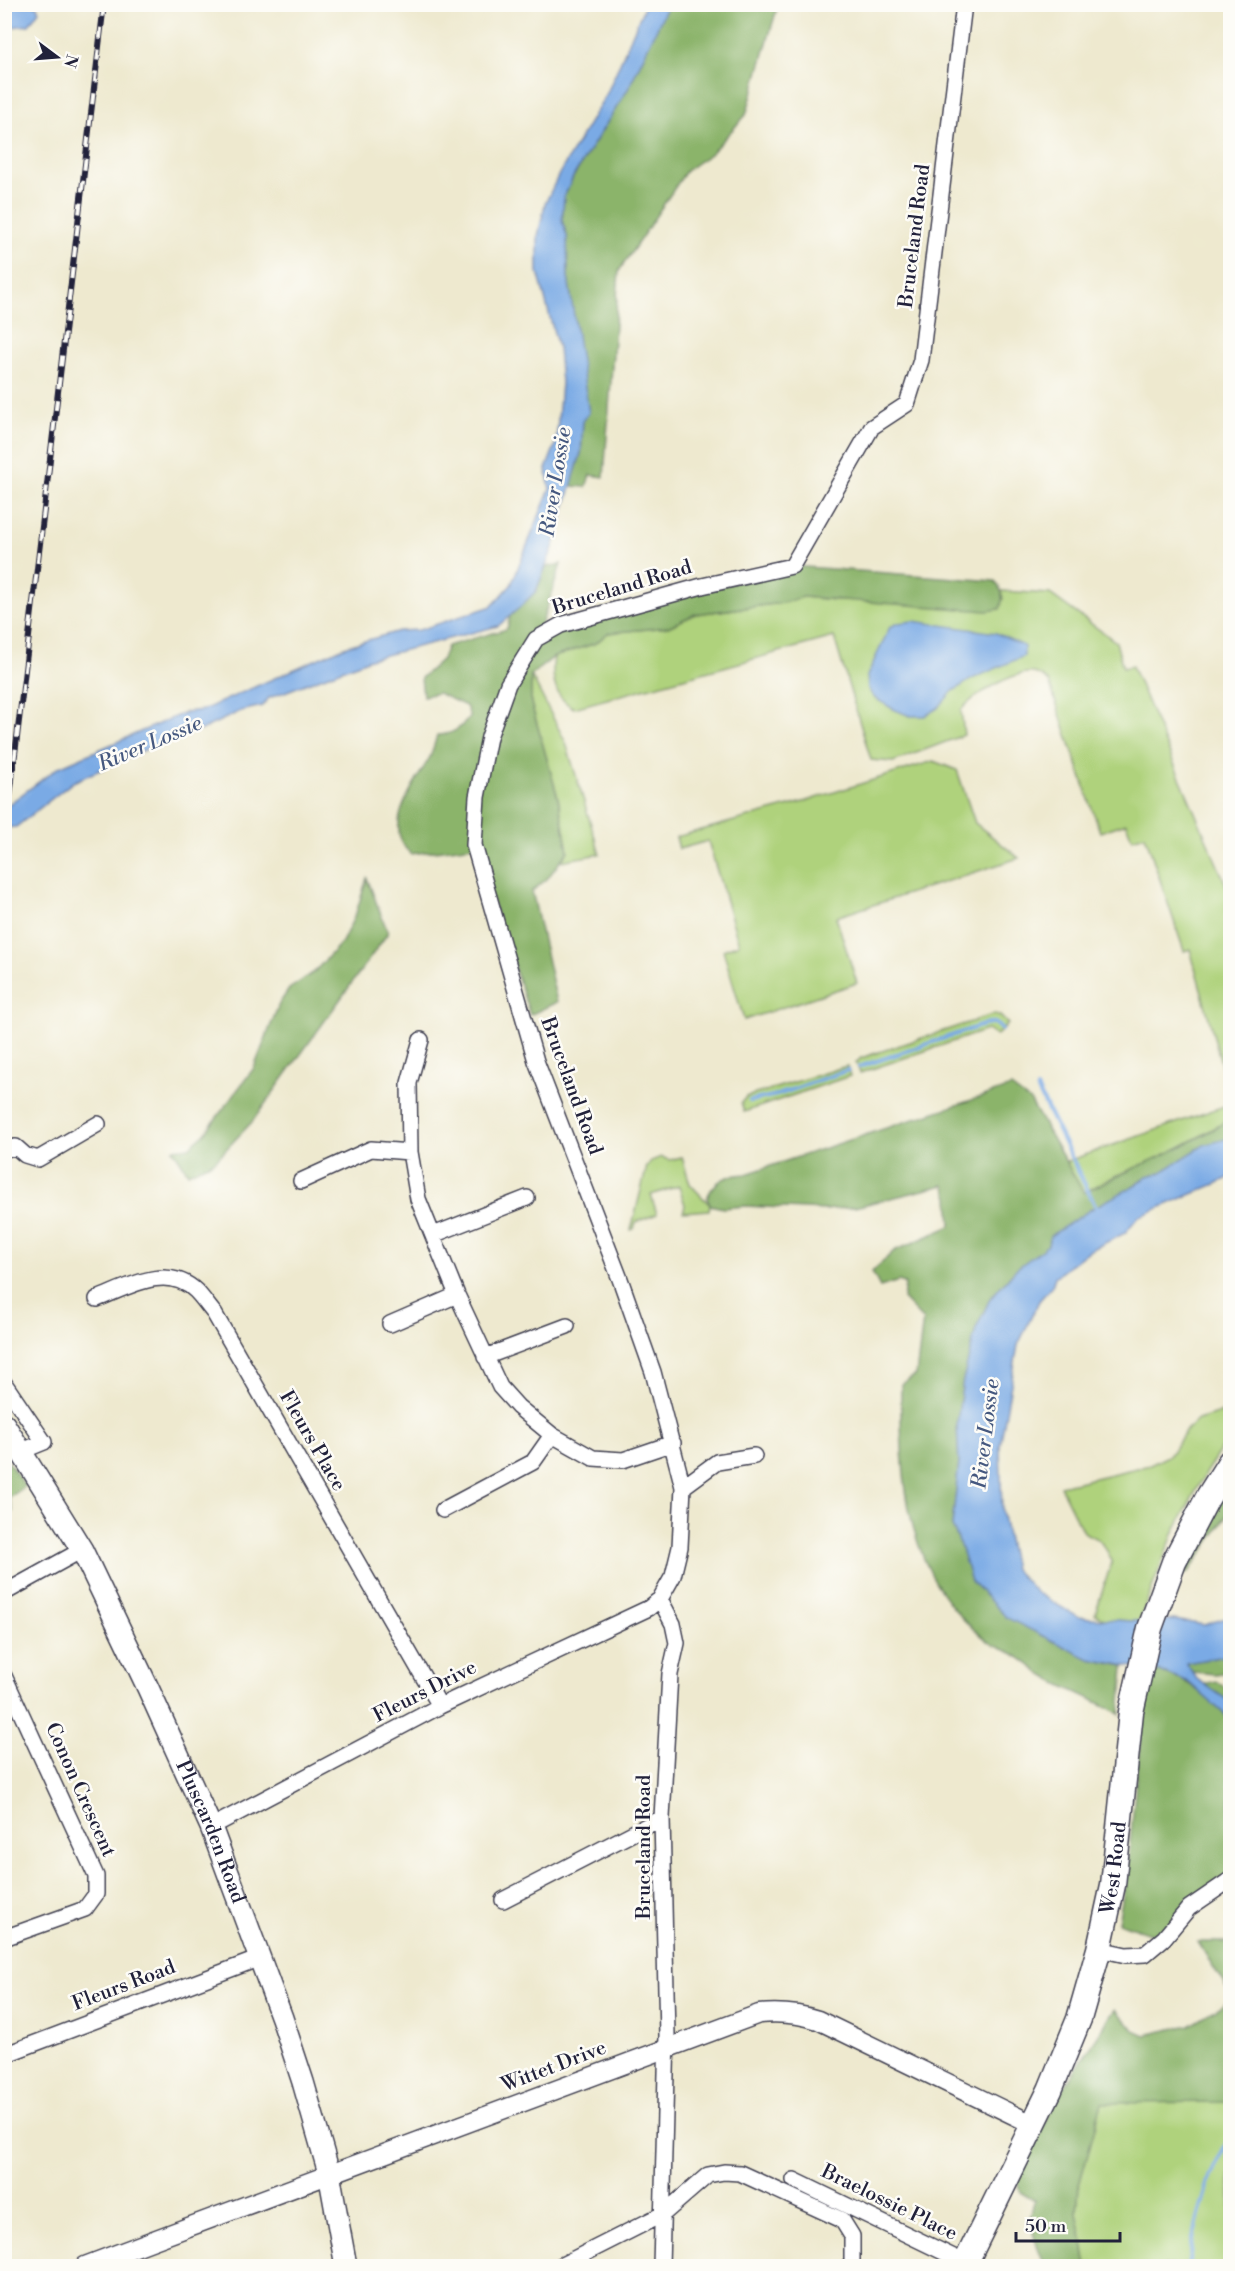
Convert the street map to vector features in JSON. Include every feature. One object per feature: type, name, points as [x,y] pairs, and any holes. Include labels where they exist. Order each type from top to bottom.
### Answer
[{"type":"highway","name":"West Road","points":[[965,2265],[1065,2055],[1079,2019],[1099,1949],[1113,1885],[1129,1728],[1138,1674],[1150,1628],[1174,1562],[1208,1497],[1230,1462]]},
{"type":"main road","name":"Pluscarden Road","points":[[4,1424],[82,1550],[211,1827],[282,2018],[329,2173],[346,2266]]},
{"type":"street","name":"Bruceland Road","points":[[661,2266],[667,2049],[662,1818],[670,1674],[677,1643],[673,1624],[660,1599],[672,1576],[680,1547],[683,1487],[653,1372],[620,1279],[536,1061],[488,886],[474,845],[477,797],[489,737],[508,684],[536,639],[561,625],[702,586],[792,566],[873,427],[907,404],[921,360],[964,4]]},
{"type":"street","points":[[421,1040],[409,1083],[410,1152],[418,1199],[457,1295],[500,1387],[518,1407],[552,1435],[593,1458],[623,1461],[672,1443]]},
{"type":"street","points":[[4,1149],[16,1147],[26,1155],[38,1159],[98,1124]]},
{"type":"street","points":[[301,1181],[371,1149],[410,1152]]},
{"type":"street","points":[[433,1234],[527,1198]]},
{"type":"street","name":"Fleurs Place","points":[[97,1299],[153,1278],[176,1279],[195,1290],[214,1313],[440,1706]]},
{"type":"street","points":[[390,1323],[457,1295]]},
{"type":"street","points":[[486,1357],[567,1326]]},
{"type":"street","points":[[4,1383],[44,1442],[22,1451]]},
{"type":"street","points":[[443,1510],[533,1462],[552,1435]]},
{"type":"street","points":[[683,1487],[717,1462],[754,1456]]},
{"type":"street","points":[[4,1593],[82,1550]]},
{"type":"street","name":"Fleurs Drive","points":[[211,1827],[440,1706],[648,1608],[660,1599]]},
{"type":"street","name":"Conon Crescent","points":[[4,1676],[96,1876],[96,1894],[85,1909],[4,1938]]},
{"type":"street","points":[[503,1900],[662,1818]]},
{"type":"street","points":[[1099,1949],[1126,1955],[1145,1954],[1164,1938],[1189,1908],[1230,1880]]},
{"type":"street","name":"Fleurs Road","points":[[4,2055],[260,1958]]},
{"type":"street","name":"Wittet Drive","points":[[85,2266],[759,2014],[780,2012],[800,2014],[838,2028],[1032,2124]]},
{"type":"street","points":[[560,2266],[663,2214],[708,2175],[724,2172],[740,2173],[842,2220],[852,2235],[852,2266]]},
{"type":"street","name":"Braelossie Place","points":[[794,2180],[965,2265]]},
{"type":"green space","points":[[668,5],[778,5],[746,115],[710,154],[686,171],[619,271],[604,477],[590,475],[586,487],[571,486],[581,453],[583,419],[577,337],[568,277],[567,236],[562,221],[564,197],[572,179],[628,89]]},
{"type":"green space","points":[[561,564],[537,638],[792,566],[995,581],[1000,588],[1002,598],[1000,609],[987,611],[803,597],[782,603],[695,614],[668,627],[608,633],[596,643],[554,657],[531,675],[531,703],[558,798],[568,851],[547,879],[532,891],[557,1002],[530,1015],[474,846],[411,854],[402,843],[399,819],[409,792],[430,757],[437,735],[456,730],[470,717],[466,706],[438,693],[423,696],[421,678],[442,659],[447,646],[507,629],[510,616],[536,591],[546,567]]},
{"type":"green space","points":[[1001,591],[1050,594],[1116,642],[1123,668],[1132,666],[1230,894],[1230,1096],[1190,949],[1184,951],[1145,835],[1132,839],[1126,823],[1100,832],[1049,682],[1042,676],[1025,673],[994,686],[961,710],[964,735],[893,762],[871,760],[834,637],[574,708],[562,699],[555,687],[554,657],[596,643],[607,633],[668,627],[695,614],[782,603],[803,597],[834,600],[1003,599]]},
{"type":"green space","points":[[531,675],[566,743],[600,854],[561,861],[568,851],[558,798],[531,703]]},
{"type":"green space","points":[[933,761],[957,770],[975,823],[1019,858],[836,917],[857,983],[744,1020],[723,950],[739,944],[708,841],[679,849],[676,837],[800,803]]},
{"type":"green space","points":[[367,878],[388,933],[252,1122],[215,1161],[188,1173],[173,1149],[189,1147],[205,1133],[254,1068],[279,1004],[289,989],[314,972],[342,942],[356,913]]},
{"type":"green space","points":[[995,1014],[1008,1024],[996,1036],[987,1030],[860,1073],[856,1063],[861,1058]]},
{"type":"green space","points":[[847,1066],[850,1076],[744,1112],[741,1103],[746,1097]]},
{"type":"green space","points":[[1011,1087],[1031,1102],[1084,1193],[1195,1140],[1230,1119],[1230,1138],[1204,1146],[1160,1173],[1147,1176],[1016,1269],[990,1299],[976,1329],[957,1423],[959,1463],[952,1526],[958,1539],[1089,1659],[1124,1666],[1120,1714],[1055,1682],[1016,1655],[988,1641],[960,1616],[939,1588],[923,1557],[906,1491],[902,1456],[901,1384],[916,1375],[923,1320],[903,1299],[905,1284],[899,1281],[880,1287],[872,1272],[894,1251],[951,1226],[949,1197],[944,1185],[855,1207],[825,1210],[745,1206],[723,1208],[710,1205],[707,1198],[713,1187],[727,1177],[746,1174]]},
{"type":"green space","points":[[1230,1104],[1229,1120],[1166,1155],[1115,1176],[1083,1193],[1065,1162]]},
{"type":"green space","points":[[661,1157],[669,1160],[682,1157],[690,1184],[710,1205],[709,1210],[683,1212],[685,1205],[679,1186],[651,1195],[657,1214],[636,1222],[634,1229],[631,1230],[647,1166],[651,1161]]},
{"type":"green space","points":[[1230,1410],[1230,1435],[1206,1472],[1174,1532],[1139,1621],[1106,1620],[1095,1614],[1112,1561],[1099,1540],[1083,1532],[1060,1486],[1150,1465],[1170,1455],[1187,1429],[1198,1420]]},
{"type":"green space","points":[[5,1457],[25,1486],[9,1498],[13,1511],[5,1516]]},
{"type":"green space","points":[[1230,1483],[1230,1512],[1188,1573],[1180,1575],[1198,1534]]},
{"type":"green space","points":[[1230,1655],[1230,1672],[1215,1674],[1192,1672],[1185,1663]]},
{"type":"green space","points":[[1154,1671],[1187,1683],[1230,1719],[1230,1880],[1164,1938],[1118,1922],[1127,1874],[1141,1731]]},
{"type":"green space","points":[[1216,1681],[1230,1691],[1230,1702],[1204,1684]]},
{"type":"green space","points":[[1198,1942],[1230,1942],[1230,1994]]},
{"type":"green space","points":[[1230,2000],[1230,2102],[1102,2103],[1079,2185],[1077,2212],[1087,2266],[1045,2266],[1031,2225],[1035,2201],[1020,2192],[1017,2181],[1052,2106],[1115,2009],[1134,2030],[1145,2035],[1190,2025]]},
{"type":"green space","points":[[1102,2102],[1230,2102],[1230,2266],[1087,2266],[1077,2212],[1079,2185]]},
{"type":"water","points":[[4,5],[36,5],[39,11],[29,25],[5,30]]},
{"type":"water","name":"River Lossie","points":[[645,5],[668,5],[628,89],[574,175],[564,197],[562,221],[567,236],[568,277],[589,413],[583,420],[581,453],[554,545],[536,591],[498,626],[370,659],[269,698],[262,706],[241,711],[201,730],[176,736],[73,782],[16,827],[5,828],[5,807],[59,767],[186,712],[203,710],[344,647],[399,631],[419,630],[492,606],[511,585],[550,489],[546,469],[556,443],[561,383],[558,348],[538,272],[538,236],[545,204],[559,174],[607,93]]},
{"type":"water","points":[[913,621],[996,633],[1024,646],[1024,656],[972,679],[953,691],[938,708],[925,716],[910,716],[873,697],[868,688],[867,676],[890,627],[898,623]]},
{"type":"water","name":"River Lossie","points":[[1230,1138],[1230,1176],[1227,1179],[1138,1217],[1125,1233],[1089,1251],[1055,1277],[1052,1286],[1039,1301],[1018,1345],[1000,1446],[1002,1511],[1014,1569],[1037,1593],[1078,1617],[1130,1621],[1174,1620],[1205,1625],[1230,1616],[1230,1655],[1186,1663],[1197,1679],[1230,1702],[1230,1719],[1188,1682],[1166,1673],[1089,1659],[1007,1618],[971,1581],[952,1526],[959,1463],[957,1423],[963,1380],[976,1329],[990,1299],[1016,1269],[1048,1245],[1050,1236],[1093,1208],[1136,1185],[1147,1176],[1160,1173],[1204,1145]]},
{"type":"waterway","points":[[859,1067],[989,1023],[995,1023],[1002,1030]]},
{"type":"waterway","points":[[750,1101],[777,1095],[848,1070]]},
{"type":"waterway","points":[[1037,1088],[1098,1211]]},
{"type":"waterway","points":[[1188,2266],[1194,2233],[1210,2177],[1230,2136]]},
{"type":"railway","points":[[4,847],[104,4]]}]
